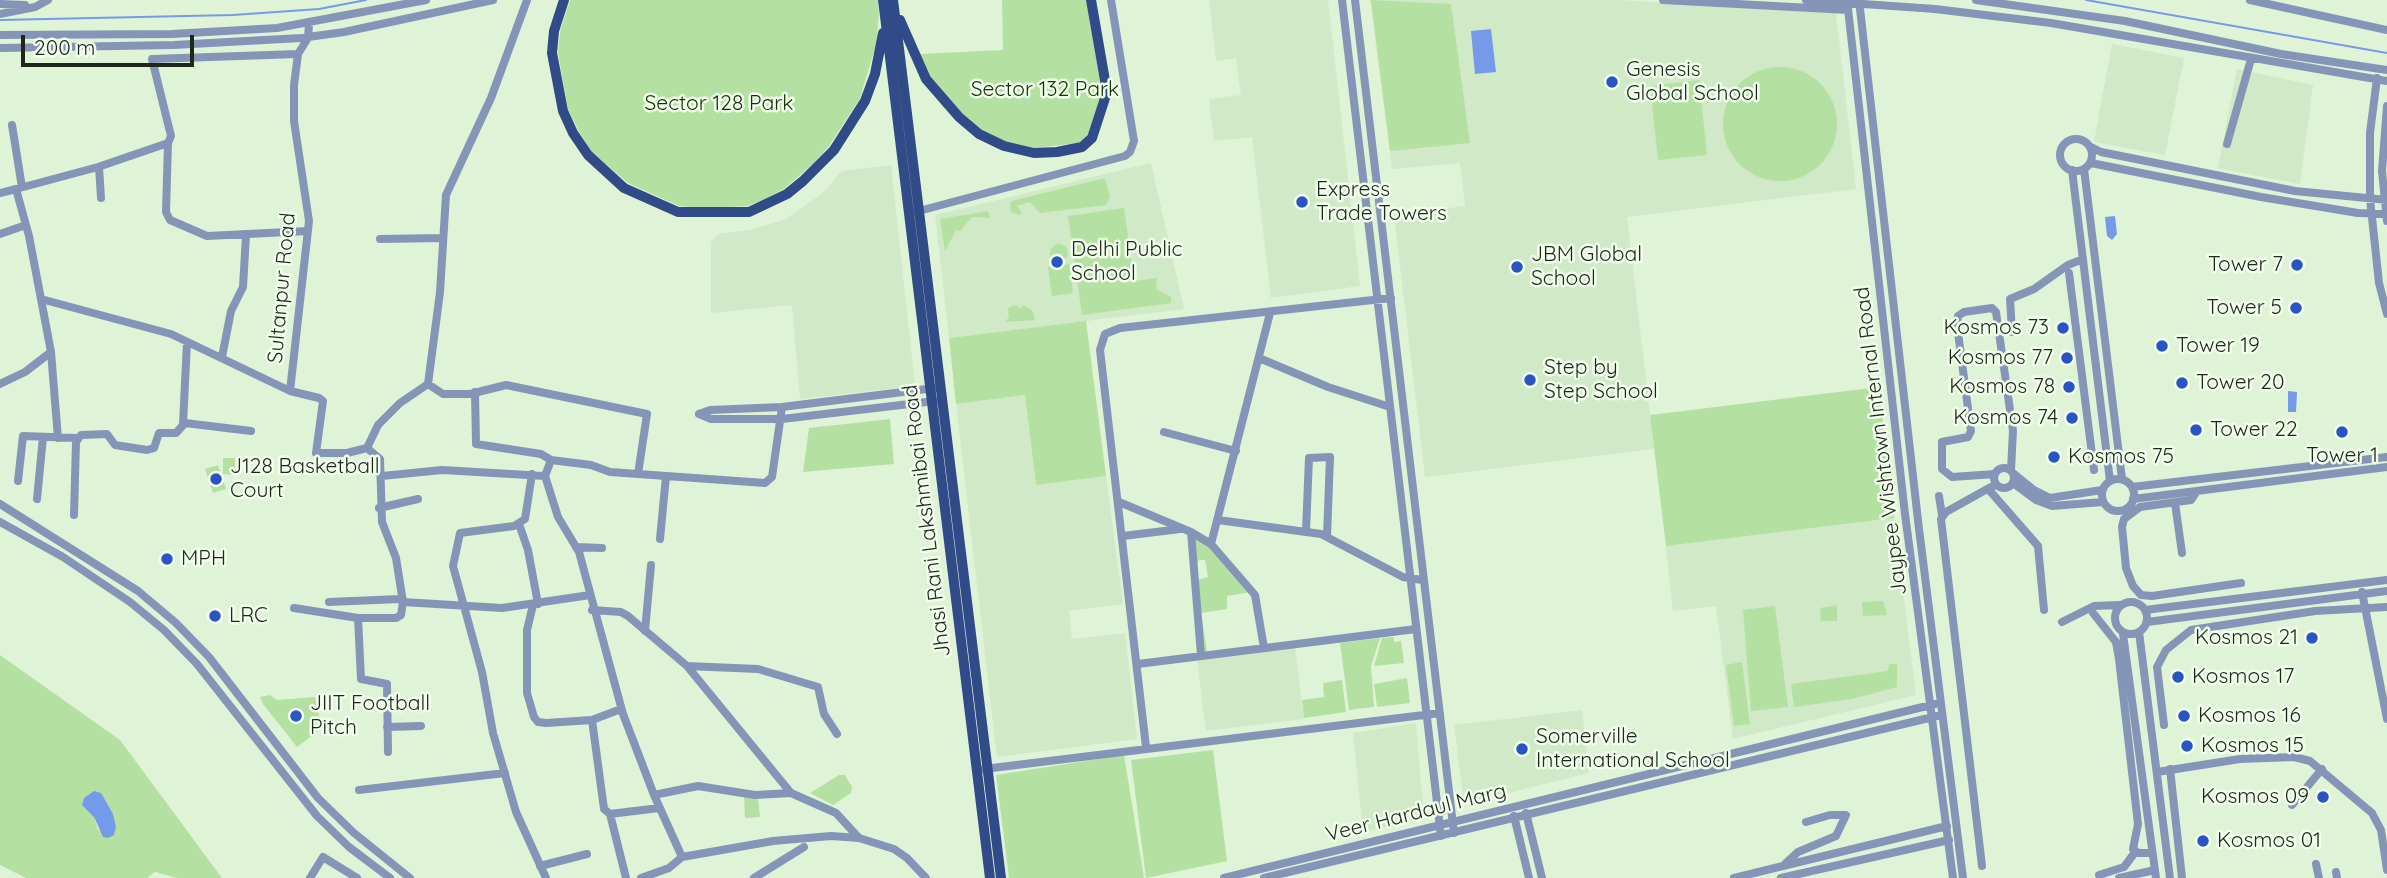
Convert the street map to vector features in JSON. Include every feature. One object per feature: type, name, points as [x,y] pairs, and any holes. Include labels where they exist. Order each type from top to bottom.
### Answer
[{"type":"main road","points":[[564,0],[554,31],[552,53],[563,111],[573,133],[588,155],[624,188],[678,212],[749,212],[787,194],[834,150],[865,101],[882,46],[885,15],[890,1]]},
{"type":"main road","points":[[890,1],[926,79],[941,98],[979,134],[1003,146],[1034,153],[1082,147],[1092,138],[1097,128],[1107,92],[1091,0]]},
{"type":"main road","points":[[890,1],[914,212]]},
{"type":"main road","points":[[885,15],[901,100]]},
{"type":"main road","name":"Jhasi Rani Lakshmibai Road","points":[[901,100],[903,159],[914,212],[937,400],[981,770],[990,878]]},
{"type":"main road","name":"Jhasi Rani Lakshmibai Road","points":[[981,770],[1001,878]]},
{"type":"street","points":[[0,4],[23,5],[39,0]]},
{"type":"street","points":[[0,14],[35,6],[48,0]]},
{"type":"street","points":[[0,35],[172,34],[309,24],[426,0]]},
{"type":"street","points":[[0,48],[174,45],[308,38],[493,0]]},
{"type":"street","points":[[367,448],[378,425],[400,404],[428,384],[450,181],[491,98],[527,0]]},
{"type":"street","points":[[914,212],[1130,152],[1132,129],[1111,0]]},
{"type":"street","points":[[1342,0],[1441,836]]},
{"type":"street","points":[[1355,0],[1454,833]]},
{"type":"street","points":[[1663,0],[1848,4],[1859,2],[1947,10],[2038,21],[2387,81]]},
{"type":"street","points":[[1806,0],[1848,4]]},
{"type":"street","points":[[1976,0],[2125,21],[2281,54],[2382,70],[2376,81],[2370,133],[2370,198],[2379,283],[2387,314]]},
{"type":"street","points":[[2250,0],[2387,30]]},
{"type":"street","name":"Jaypee Wishtown Internal Road","points":[[1859,2],[1919,529],[1943,702],[1963,878]]},
{"type":"street","name":"Jaypee Wishtown Internal Road","points":[[1848,4],[1905,514],[1933,705],[1953,878]]},
{"type":"street","name":"Sultanpur Road","points":[[290,390],[308,231],[294,121],[298,54],[308,38],[309,24]]},
{"type":"street","points":[[298,54],[152,59],[171,136],[168,143],[168,218],[201,235],[308,231]]},
{"type":"street","points":[[2227,144],[2250,59]]},
{"type":"street","points":[[2387,106],[2383,136],[2387,221]]},
{"type":"street","points":[[12,125],[19,188],[51,352],[58,438]]},
{"type":"street","points":[[2110,481],[2072,170],[2060,157],[2064,145],[2075,138],[2101,152],[2295,191],[2386,200]]},
{"type":"street","points":[[0,193],[99,167],[168,143]]},
{"type":"street","points":[[2091,147],[2087,166],[2122,479],[2132,487],[2387,457]]},
{"type":"street","points":[[2072,170],[2087,166],[2261,197],[2387,214]]},
{"type":"street","points":[[99,167],[101,198]]},
{"type":"street","points":[[0,233],[26,225]]},
{"type":"street","points":[[222,357],[231,311],[243,287],[246,235]]},
{"type":"street","points":[[380,239],[442,238]]},
{"type":"street","points":[[2012,332],[2010,299],[2035,289],[2083,259]]},
{"type":"street","points":[[2059,272],[2084,270]]},
{"type":"street","points":[[2069,273],[2094,470]]},
{"type":"street","points":[[1146,747],[1100,350],[1105,334],[1121,328],[1391,298]]},
{"type":"street","points":[[41,299],[136,324],[187,342],[290,390],[319,398],[323,401],[316,453],[347,453],[367,448]]},
{"type":"street","points":[[2103,502],[2052,506],[2036,500],[2013,483],[2012,471],[2013,431],[1996,312],[1992,308],[1964,312],[1958,316],[1972,431],[1968,437],[1942,442],[1942,469],[1952,477],[1995,474],[2003,468],[2012,471],[2034,490],[2050,498],[2102,491],[2110,481],[2122,479]]},
{"type":"street","points":[[1211,544],[1270,313]]},
{"type":"street","points":[[18,481],[22,438],[78,438],[85,434],[107,434],[118,446],[151,450],[159,433],[176,433],[183,424],[187,342]]},
{"type":"street","points":[[0,384],[24,372],[51,352]]},
{"type":"street","points":[[1259,358],[1328,387],[1390,407]]},
{"type":"street","points":[[428,384],[440,394],[475,392],[506,385],[647,414],[638,474]]},
{"type":"street","points":[[935,388],[782,407],[710,410],[699,414],[711,419],[782,419],[937,400]]},
{"type":"street","points":[[475,392],[476,444],[541,454],[551,460],[591,465],[610,472],[768,482],[772,477],[782,407]]},
{"type":"street","points":[[183,424],[251,431]]},
{"type":"street","points":[[1164,432],[1236,451]]},
{"type":"street","points":[[37,499],[43,437]]},
{"type":"street","points":[[74,514],[78,438]]},
{"type":"street","points":[[294,608],[358,618],[399,617],[402,601],[396,558],[379,508],[382,476],[380,459],[367,448]]},
{"type":"street","points":[[1306,531],[1308,458],[1330,457],[1328,537]]},
{"type":"street","points":[[551,460],[545,476],[568,536],[576,548],[621,709],[653,795],[682,857]]},
{"type":"street","points":[[2133,499],[2387,467]]},
{"type":"street","points":[[382,476],[438,470],[545,476]]},
{"type":"street","points":[[532,474],[525,519],[487,531],[460,533],[453,566],[465,607],[493,733],[516,812],[546,878]]},
{"type":"street","points":[[1995,474],[1993,486],[2038,546],[2044,610]]},
{"type":"street","points":[[660,539],[666,476]]},
{"type":"street","points":[[1942,515],[1993,486],[2005,489],[2013,483]]},
{"type":"street","points":[[2102,491],[2103,502],[2107,508],[2119,511],[2130,505],[2133,499],[2132,487]]},
{"type":"street","points":[[2197,491],[2191,500],[2140,507],[2124,519],[2122,527],[2126,568],[2133,586],[2141,594],[2152,596],[2241,583]]},
{"type":"street","points":[[1939,496],[1982,866]]},
{"type":"street","points":[[379,508],[418,499]]},
{"type":"street","points":[[1119,502],[1187,530],[1211,544],[1252,589],[1265,648]]},
{"type":"street","points":[[2175,503],[2182,554]]},
{"type":"street","points":[[0,504],[138,591],[176,623],[209,657],[318,798],[354,833],[410,878]]},
{"type":"street","points":[[10,528],[18,516]]},
{"type":"street","points":[[1218,520],[1306,531],[1328,537],[1410,580],[1422,580]]},
{"type":"street","points":[[0,522],[74,564],[130,602],[164,630],[197,664],[275,765],[333,831],[390,878]]},
{"type":"street","points":[[519,523],[525,537],[535,604],[527,630],[527,693],[534,717],[538,722],[546,723],[593,720],[621,709]]},
{"type":"street","points":[[1123,536],[1187,530]]},
{"type":"street","points":[[1187,530],[1200,655]]},
{"type":"street","points":[[576,548],[602,548]]},
{"type":"street","points":[[645,631],[651,565]]},
{"type":"street","points":[[2145,610],[2387,580]]},
{"type":"street","points":[[2360,584],[2387,719]]},
{"type":"street","points":[[2123,634],[2139,632],[2147,622],[2387,591]]},
{"type":"street","points":[[329,602],[402,601],[465,607],[535,604],[590,595]]},
{"type":"street","points":[[2351,596],[2352,609]]},
{"type":"street","points":[[2062,622],[2090,611],[2118,609],[2135,602],[2145,610],[2147,622]]},
{"type":"street","points":[[2164,725],[2157,676],[2159,659],[2191,630],[2303,612],[2387,607]]},
{"type":"street","points":[[2118,609],[2117,626],[2123,634],[2155,874],[2119,878]]},
{"type":"street","points":[[593,610],[621,612],[687,666],[789,793]]},
{"type":"street","points":[[2090,611],[2116,642],[2138,824],[2134,845],[2136,851]]},
{"type":"street","points":[[358,618],[361,679],[387,684],[388,752]]},
{"type":"street","points":[[1138,663],[1416,629]]},
{"type":"street","points":[[2139,632],[2170,878]]},
{"type":"street","points":[[687,666],[758,669],[818,687],[824,715],[837,734]]},
{"type":"street","points":[[2145,678],[2157,676]]},
{"type":"street","name":"Veer Hardaul Marg","points":[[1224,878],[1943,702]]},
{"type":"street","points":[[981,770],[1146,747],[1440,713]]},
{"type":"street","name":"Veer Hardaul Marg","points":[[1264,878],[1944,715]]},
{"type":"street","points":[[593,720],[604,809],[610,814],[626,878]]},
{"type":"street","points":[[387,727],[421,726]]},
{"type":"street","points":[[275,765],[286,756]]},
{"type":"street","points":[[2157,772],[2240,759],[2294,757],[2310,761],[2372,813],[2378,823],[2387,870]]},
{"type":"street","points":[[2170,769],[2182,878]]},
{"type":"street","points":[[2292,805],[2322,769]]},
{"type":"street","points":[[359,790],[505,773]]},
{"type":"street","points":[[653,795],[698,786],[755,795],[789,793],[836,813],[859,838]]},
{"type":"street","points":[[1524,805],[1542,878]]},
{"type":"street","points":[[610,814],[659,808]]},
{"type":"street","points":[[1511,808],[1529,878]]},
{"type":"street","points":[[1783,866],[1798,852],[1836,836],[1849,815],[1830,815],[1806,822]]},
{"type":"street","points":[[1734,878],[1947,826]]},
{"type":"street","points":[[641,878],[669,868],[682,857],[796,838],[859,838],[894,849],[926,878]]},
{"type":"street","points":[[1781,878],[1949,840]]},
{"type":"street","points":[[754,878],[804,847]]},
{"type":"street","points":[[2136,851],[2152,853]]},
{"type":"street","points":[[2099,875],[2124,867],[2136,851]]},
{"type":"street","points":[[540,866],[587,854]]},
{"type":"street","points":[[310,878],[323,857],[357,878]]},
{"type":"street","points":[[2316,864],[2319,878]]},
{"type":"shaded area","points":[[1209,0],[1328,0],[1360,286],[1271,298],[1252,137],[1214,141],[1209,99],[1241,95],[1236,58],[1216,61]]},
{"type":"shaded area","points":[[1370,0],[1618,0],[1836,13],[1856,189],[1627,217],[1654,449],[1425,477],[1394,215],[1465,206],[1460,163],[1392,169]]},
{"type":"shaded area","points":[[2112,44],[2184,58],[2165,155],[2094,142]]},
{"type":"shaded area","points":[[2237,69],[2313,85],[2300,184],[2218,168]]},
{"type":"shaded area","name":"Delhi Public School","points":[[1151,163],[1184,309],[949,338],[935,215]]},
{"type":"shaded area","points":[[891,165],[915,386],[800,399],[792,305],[711,313],[711,242],[718,234],[750,230],[784,220],[823,193],[842,171]]},
{"type":"shaded area","points":[[1025,395],[1036,485],[1106,476],[1123,604],[1069,611],[1072,639],[1125,633],[1137,739],[997,757],[956,404]]},
{"type":"shaded area","points":[[1894,518],[1916,695],[1733,739],[1716,606],[1673,611],[1666,546]]},
{"type":"shaded area","points":[[1295,647],[1304,719],[1206,731],[1197,660]]},
{"type":"shaded area","name":"Somerville International School","points":[[1582,710],[1589,773],[1464,804],[1454,725]]},
{"type":"shaded area","points":[[1416,723],[1424,819],[1363,832],[1353,733]]},
{"type":"green space","name":"Sector 128 Park","points":[[570,0],[878,0],[879,15],[876,45],[860,98],[829,146],[815,162],[784,189],[765,199],[747,206],[704,208],[679,206],[628,183],[592,152],[568,109],[558,53],[560,32]]},
{"type":"green space","name":"Sector 132 Park","points":[[1002,0],[1086,0],[1102,92],[1088,135],[1079,143],[1035,148],[1005,142],[982,130],[962,113],[930,77],[920,54],[1003,50]]},
{"type":"green space","points":[[1371,0],[1451,4],[1470,143],[1390,151]]},
{"type":"green space","points":[[1780,67],[1802,71],[1821,83],[1833,102],[1837,124],[1833,146],[1821,165],[1802,177],[1780,181],[1758,177],[1739,165],[1727,146],[1723,124],[1727,102],[1739,83],[1758,71]]},
{"type":"green space","points":[[1699,80],[1707,155],[1658,160],[1650,86]]},
{"type":"green space","points":[[1105,178],[1110,196],[1106,205],[1040,213],[1030,202],[1017,206],[1022,213],[1019,215],[1011,212],[1010,203],[1015,200]]},
{"type":"green space","points":[[1124,208],[1134,281],[1157,278],[1156,289],[1171,297],[1171,303],[1082,315],[1068,216]]},
{"type":"green space","points":[[988,211],[990,218],[972,217],[960,231],[956,230],[945,251],[940,219]]},
{"type":"green space","points":[[1059,244],[1065,247],[1068,253],[1065,259],[1059,262],[1053,259],[1050,253],[1053,247]]},
{"type":"green space","points":[[1069,264],[1073,293],[1052,296],[1048,267]]},
{"type":"green space","points":[[1015,305],[1021,309],[1023,305],[1032,310],[1035,320],[1005,322],[1009,317],[1008,308]]},
{"type":"green space","points":[[1086,321],[1106,476],[1036,485],[1025,395],[956,404],[949,338]]},
{"type":"green space","points":[[1879,387],[1894,518],[1666,546],[1650,415]]},
{"type":"green space","points":[[890,419],[894,464],[803,472],[809,428]]},
{"type":"green space","points":[[223,458],[235,458],[235,475],[223,474]]},
{"type":"green space","name":"J128 Basketball Court","points":[[218,465],[226,489],[213,493],[205,469]]},
{"type":"green space","points":[[1193,535],[1211,546],[1252,592],[1227,596],[1227,609],[1201,613],[1207,651],[1202,652],[1197,580],[1208,577],[1205,560],[1199,560],[1196,565]]},
{"type":"green space","points":[[1883,601],[1887,615],[1863,616],[1862,602]]},
{"type":"green space","points":[[1837,605],[1837,621],[1821,621],[1820,608]]},
{"type":"green space","points":[[1775,606],[1788,707],[1751,711],[1743,610]]},
{"type":"green space","points":[[1394,637],[1394,642],[1401,641],[1404,663],[1374,666],[1382,638]]},
{"type":"green space","points":[[1380,638],[1371,666],[1374,707],[1349,710],[1340,643]]},
{"type":"green space","points":[[0,655],[120,740],[222,878],[177,878],[155,872],[147,878],[26,878],[0,865]],"holes":[[[113,814],[114,835],[98,830],[94,817]]]},
{"type":"green space","points":[[1742,662],[1750,724],[1734,726],[1726,665]]},
{"type":"green space","points":[[1889,664],[1897,664],[1897,687],[1852,699],[1794,707],[1791,684],[1888,671]]},
{"type":"green space","points":[[1407,678],[1410,703],[1377,707],[1374,684]]},
{"type":"green space","points":[[1342,680],[1346,712],[1304,718],[1302,700],[1324,697],[1323,683]]},
{"type":"green space","name":"JIIT Football Pitch","points":[[270,695],[277,700],[315,697],[322,728],[297,747],[263,704],[260,697]]},
{"type":"green space","points":[[1213,750],[1227,861],[1146,878],[1131,760]]},
{"type":"green space","points":[[1124,755],[1144,878],[1009,878],[996,775]]},
{"type":"green space","points":[[839,775],[845,775],[852,787],[851,793],[833,805],[810,793]]},
{"type":"green space","points":[[744,795],[758,797],[760,817],[745,818]]},
{"type":"water","points":[[1491,29],[1496,72],[1475,74],[1471,31]]},
{"type":"water","points":[[2115,216],[2117,234],[2112,240],[2107,236],[2105,217]]},
{"type":"water","points":[[2288,391],[2297,392],[2296,412],[2288,412]]},
{"type":"water","points":[[94,791],[101,793],[113,814],[116,827],[114,835],[108,838],[103,837],[94,817],[82,805],[84,798]]},
{"type":"waterway","points":[[0,20],[233,15],[319,9],[366,0]]},
{"type":"waterway","points":[[2086,0],[2387,53]]},
{"type":"place","name":"Genesis Global School","points":[[1612,82]]},
{"type":"place","name":"Express Trade Towers","points":[[1302,202]]},
{"type":"place","name":"Delhi Public School","points":[[1057,262]]},
{"type":"place","name":"Tower 7","points":[[2297,265]]},
{"type":"place","name":"JBM Global School","points":[[1517,267]]},
{"type":"place","name":"Tower 5","points":[[2296,308]]},
{"type":"place","name":"Kosmos 73","points":[[2063,328]]},
{"type":"place","name":"Tower 19","points":[[2162,346]]},
{"type":"place","name":"Kosmos 77","points":[[2067,358]]},
{"type":"place","name":"Step by Step School","points":[[1530,380]]},
{"type":"place","name":"Tower 20","points":[[2182,383]]},
{"type":"place","name":"Kosmos 78","points":[[2069,387]]},
{"type":"place","name":"Kosmos 74","points":[[2072,418]]},
{"type":"place","name":"Tower 22","points":[[2196,430]]},
{"type":"place","name":"Tower 1","points":[[2342,432]]},
{"type":"place","name":"Kosmos 75","points":[[2054,457]]},
{"type":"place","name":"J128 Basketball Court","points":[[216,479]]},
{"type":"place","name":"MPH","points":[[167,559]]},
{"type":"place","name":"LRC","points":[[215,616]]},
{"type":"place","name":"Kosmos 21","points":[[2312,638]]},
{"type":"place","name":"Kosmos 17","points":[[2178,677]]},
{"type":"place","name":"JIIT Football Pitch","points":[[296,716]]},
{"type":"place","name":"Kosmos 16","points":[[2184,716]]},
{"type":"place","name":"Kosmos 15","points":[[2187,746]]},
{"type":"place","name":"Somerville International School","points":[[1522,749]]},
{"type":"place","name":"Kosmos 09","points":[[2323,797]]},
{"type":"place","name":"Kosmos 01","points":[[2203,841]]}]
